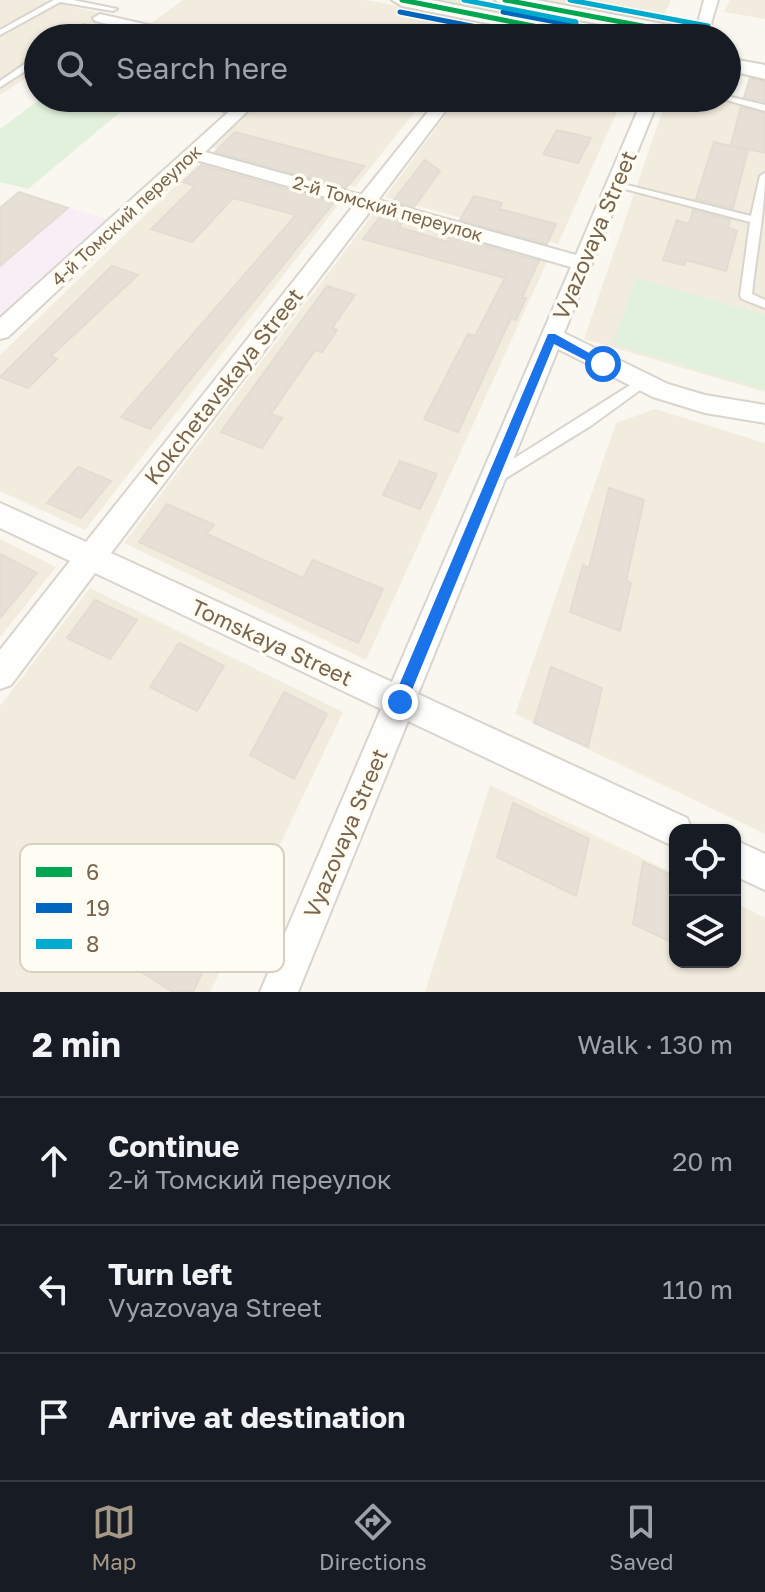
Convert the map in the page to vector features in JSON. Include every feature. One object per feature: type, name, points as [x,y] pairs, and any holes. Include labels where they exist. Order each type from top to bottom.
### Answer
[{"type":"street","points":[[402,0],[506,10],[602,24]]},
{"type":"street","points":[[706,24],[711,0]]},
{"type":"street","points":[[91,24],[118,4]]},
{"type":"street","points":[[506,10],[550,24]]},
{"type":"street","points":[[100,18],[126,24]]},
{"type":"street","points":[[741,67],[765,72]]},
{"type":"street","name":"4-й Томский переулок","points":[[0,331],[238,112]]},
{"type":"street","name":"Kokchetavskaya Street","points":[[0,674],[436,112]]},
{"type":"street","name":"Vyazovaya Street","points":[[279,992],[645,112]]},
{"type":"street","name":"2-й Томский переулок","points":[[193,154],[582,263]]},
{"type":"street","points":[[552,337],[643,382],[705,404],[765,414]]},
{"type":"street","name":"Tomskaya Street","points":[[0,515],[669,827]]},
{"type":"street","points":[[741,861],[765,872]]},
{"type":"lane","points":[[0,33],[59,0],[118,4]]},
{"type":"lane","points":[[0,85],[24,69]]},
{"type":"lane","points":[[741,102],[765,108]]},
{"type":"lane","points":[[765,176],[755,220],[746,296],[765,304]]},
{"type":"lane","points":[[615,185],[755,220]]},
{"type":"lane","points":[[492,480],[643,382]]},
{"type":"shaded area","points":[[0,0],[42,0],[150,24],[24,24],[24,79],[0,95]]},
{"type":"shaded area","points":[[183,0],[367,0],[485,24],[150,24]]},
{"type":"shaded area","points":[[542,0],[671,0],[661,22]]},
{"type":"shaded area","points":[[730,0],[765,0],[765,19],[724,12]]},
{"type":"shaded area","points":[[741,106],[765,111],[765,392],[584,339],[662,112],[741,112]]},
{"type":"shaded area","points":[[241,112],[415,112],[355,187],[205,145]]},
{"type":"shaded area","points":[[448,112],[617,112],[558,244],[385,197]]},
{"type":"shaded area","points":[[197,165],[338,205],[85,530],[0,491],[0,355]]},
{"type":"shaded area","points":[[20,192],[108,220],[0,320],[0,208]]},
{"type":"shaded area","points":[[373,214],[547,262],[366,660],[124,543]]},
{"type":"shaded area","points":[[655,409],[765,443],[765,834],[515,714],[616,423]]},
{"type":"shaded area","points":[[0,539],[56,567],[0,637]]},
{"type":"shaded area","points":[[90,588],[343,712],[280,844],[20,844],[20,972],[220,972],[210,992],[0,992],[0,706]]},
{"type":"shaded area","points":[[490,785],[669,871],[669,968],[741,968],[741,906],[765,918],[765,992],[425,992]]},
{"type":"green space","points":[[434,0],[470,0],[595,24],[556,24]]},
{"type":"green space","points":[[24,111],[120,112],[28,189],[0,182],[0,129]]},
{"type":"green space","points":[[636,278],[765,315],[765,390],[613,344]]},
{"type":"building","points":[[750,78],[765,82],[765,102],[744,97]]},
{"type":"building","points":[[741,107],[765,114],[765,153],[731,145]]},
{"type":"building","points":[[557,130],[591,138],[578,163],[543,154]]},
{"type":"building","points":[[235,132],[364,166],[346,188],[215,152]]},
{"type":"building","points":[[714,142],[748,150],[733,208],[696,199]]},
{"type":"building","points":[[425,160],[440,171],[414,207],[393,201]]},
{"type":"building","points":[[201,165],[334,202],[150,429],[121,417],[296,215],[233,198],[192,242],[151,229],[195,186],[183,182]]},
{"type":"building","points":[[19,192],[68,208],[0,266],[0,208]]},
{"type":"building","points":[[474,196],[502,203],[499,209],[556,224],[547,244],[460,220]]},
{"type":"building","points":[[693,210],[730,220],[728,228],[737,231],[726,271],[686,260],[684,265],[663,260],[677,220],[689,224]]},
{"type":"building","points":[[381,216],[403,222],[399,227],[447,242],[450,236],[539,261],[522,297],[526,298],[516,320],[511,318],[458,432],[424,419],[468,334],[475,336],[505,278],[363,239]]},
{"type":"building","points":[[112,266],[138,275],[51,356],[57,359],[28,388],[0,377]]},
{"type":"building","points":[[327,286],[355,295],[332,328],[337,330],[322,352],[315,350],[271,414],[282,418],[262,448],[221,432]]},
{"type":"building","points":[[400,461],[437,474],[420,509],[383,495]]},
{"type":"building","points":[[78,467],[111,481],[81,518],[47,503]]},
{"type":"building","points":[[609,488],[644,500],[626,581],[631,583],[620,631],[570,612],[583,565],[589,568]]},
{"type":"building","points":[[167,504],[214,525],[207,534],[303,578],[313,560],[383,589],[358,643],[139,542]]},
{"type":"building","points":[[0,554],[37,573],[0,618]]},
{"type":"building","points":[[95,600],[137,620],[110,659],[67,638]]},
{"type":"building","points":[[179,643],[224,666],[197,711],[150,687]]},
{"type":"building","points":[[551,667],[602,688],[588,747],[534,723]]},
{"type":"building","points":[[284,692],[327,714],[294,779],[250,755]]},
{"type":"building","points":[[513,803],[589,839],[576,896],[497,857]]},
{"type":"building","points":[[643,862],[669,874],[669,941],[633,924]]},
{"type":"building","points":[[142,972],[203,972],[193,992],[173,992]]},
{"type":"transit line","name":"6","points":[[402,0],[523,24]]},
{"type":"transit line","name":"8","points":[[464,0],[576,22]]},
{"type":"transit line","name":"6","points":[[505,0],[632,24]]},
{"type":"transit line","name":"8","points":[[570,0],[697,24]]},
{"type":"transit line","name":"19","points":[[400,12],[461,24]]},
{"type":"transit line","name":"19","points":[[503,12],[567,24]]},
{"type":"route","points":[[400,702],[552,337],[603,364]]}]
